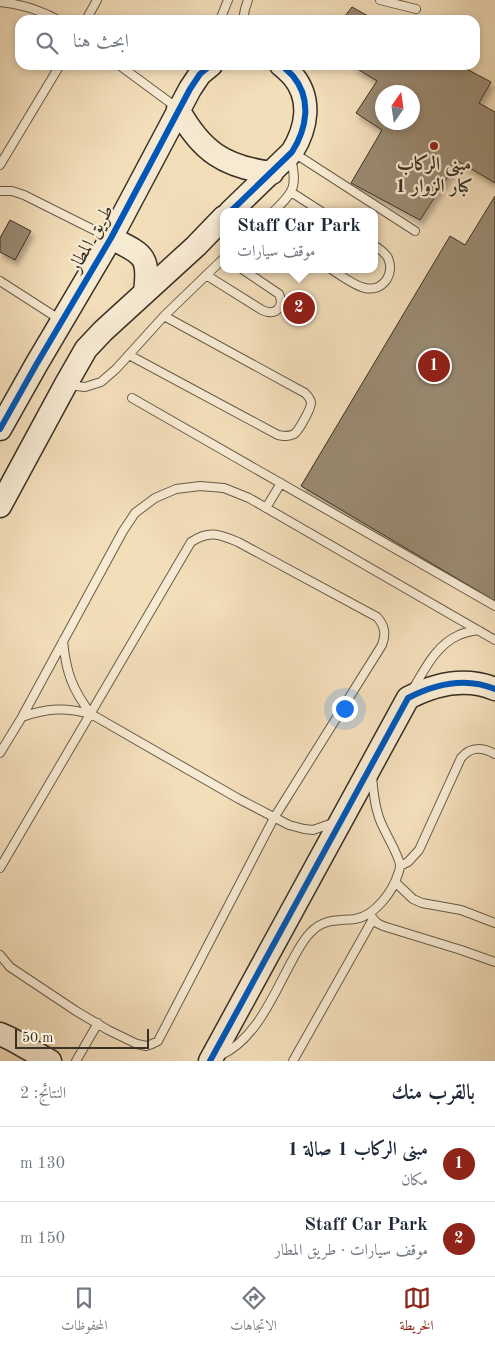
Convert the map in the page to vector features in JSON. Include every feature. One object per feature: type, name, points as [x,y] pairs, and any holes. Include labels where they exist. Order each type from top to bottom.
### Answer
[{"type":"street","name":"طريق المطار","points":[[0,430],[111,238],[178,110],[204,70]]},
{"type":"street","points":[[234,208],[272,173],[298,143],[304,126],[306,109],[302,92],[293,76],[286,70]]},
{"type":"street","points":[[178,110],[197,138],[209,150],[223,159],[246,168],[272,173]]},
{"type":"street","points":[[0,506],[66,384],[94,340],[196,246],[220,221]]},
{"type":"street","points":[[111,238],[132,249],[144,260],[147,268],[145,292]]},
{"type":"street","points":[[36,365],[66,384]]},
{"type":"street","points":[[211,1060],[408,698],[423,690],[455,682],[473,682],[495,689]]},
{"type":"street","points":[[0,1034],[11,1038],[50,1061]]},
{"type":"lane","points":[[89,15],[97,0]]},
{"type":"lane","points":[[244,15],[248,0]]},
{"type":"lane","points":[[380,0],[416,9]]},
{"type":"lane","points":[[221,15],[225,1]]},
{"type":"lane","points":[[0,2],[24,6],[49,15]]},
{"type":"lane","points":[[0,165],[57,70]]},
{"type":"lane","points":[[126,70],[178,110]]},
{"type":"lane","points":[[277,208],[291,192],[294,184],[291,153]]},
{"type":"lane","points":[[291,153],[415,231]]},
{"type":"lane","points":[[0,191],[24,194],[111,238]]},
{"type":"lane","points":[[291,192],[316,208]]},
{"type":"lane","points":[[338,273],[365,288],[375,288],[384,284],[389,276],[391,266],[388,256],[378,249]]},
{"type":"lane","points":[[66,384],[84,387],[101,382],[116,369],[164,316],[220,262]]},
{"type":"lane","points":[[206,275],[262,310],[267,312],[278,310],[281,305],[278,294],[248,273]]},
{"type":"lane","points":[[0,281],[62,321]]},
{"type":"lane","points":[[129,355],[278,434],[292,436],[296,433],[310,409],[311,403],[305,393],[164,316]]},
{"type":"lane","points":[[132,398],[495,606]]},
{"type":"lane","points":[[266,508],[281,483]]},
{"type":"lane","points":[[0,753],[123,531],[135,514],[155,498],[176,489],[200,486],[224,488],[249,498],[495,640]]},
{"type":"lane","points":[[0,868],[191,542],[198,537],[219,534],[238,542],[377,617],[382,622],[385,631],[382,644],[274,818],[158,1040],[146,1046],[137,1044],[76,1011],[10,967],[0,955]]},
{"type":"lane","points":[[408,698],[427,664],[441,646],[461,634],[478,630]]},
{"type":"lane","points":[[63,641],[64,656],[72,685],[90,714]]},
{"type":"lane","points":[[22,716],[61,709],[90,714],[274,818],[297,827],[313,830],[341,820]]},
{"type":"lane","points":[[400,866],[408,862],[419,850],[465,753],[477,748],[495,754]]},
{"type":"lane","points":[[293,1061],[371,916],[395,882],[400,866],[378,814],[370,767]]},
{"type":"lane","points":[[395,882],[414,900],[461,910],[495,923]]},
{"type":"lane","points":[[211,1060],[238,1044],[252,1031],[310,932],[328,921],[371,916]]},
{"type":"lane","points":[[371,916],[382,926],[495,962]]},
{"type":"lane","points":[[76,1061],[98,1023]]},
{"type":"building","points":[[352,7],[366,15],[346,15]]},
{"type":"building","name":"مبنى الركاب 1 كبار الزوار","points":[[359,70],[468,70],[491,82],[479,103],[495,112],[495,183],[458,161],[420,220],[351,183],[382,130],[420,130],[420,85],[375,85],[375,125],[356,113],[377,81]]},
{"type":"building","points":[[495,196],[495,601],[301,486],[450,236],[465,245]]},
{"type":"building","points":[[10,220],[31,231],[15,260],[0,252],[0,238]]},
{"type":"cycle path","points":[[0,429],[111,238],[190,89],[205,70]]},
{"type":"cycle path","points":[[234,208],[292,152],[301,133],[305,114],[303,94],[293,76],[286,70]]},
{"type":"cycle path","points":[[210,1061],[408,698],[429,689],[451,684],[473,683],[495,689]]},
{"type":"place","name":"مبنى الركاب 1 كبار الزوار","points":[[434,146]]},
{"type":"place","name":"Staff Car Park","points":[[299,308]]},
{"type":"place","name":"مبنى الركاب 1 صالة 1","points":[[434,366]]}]
